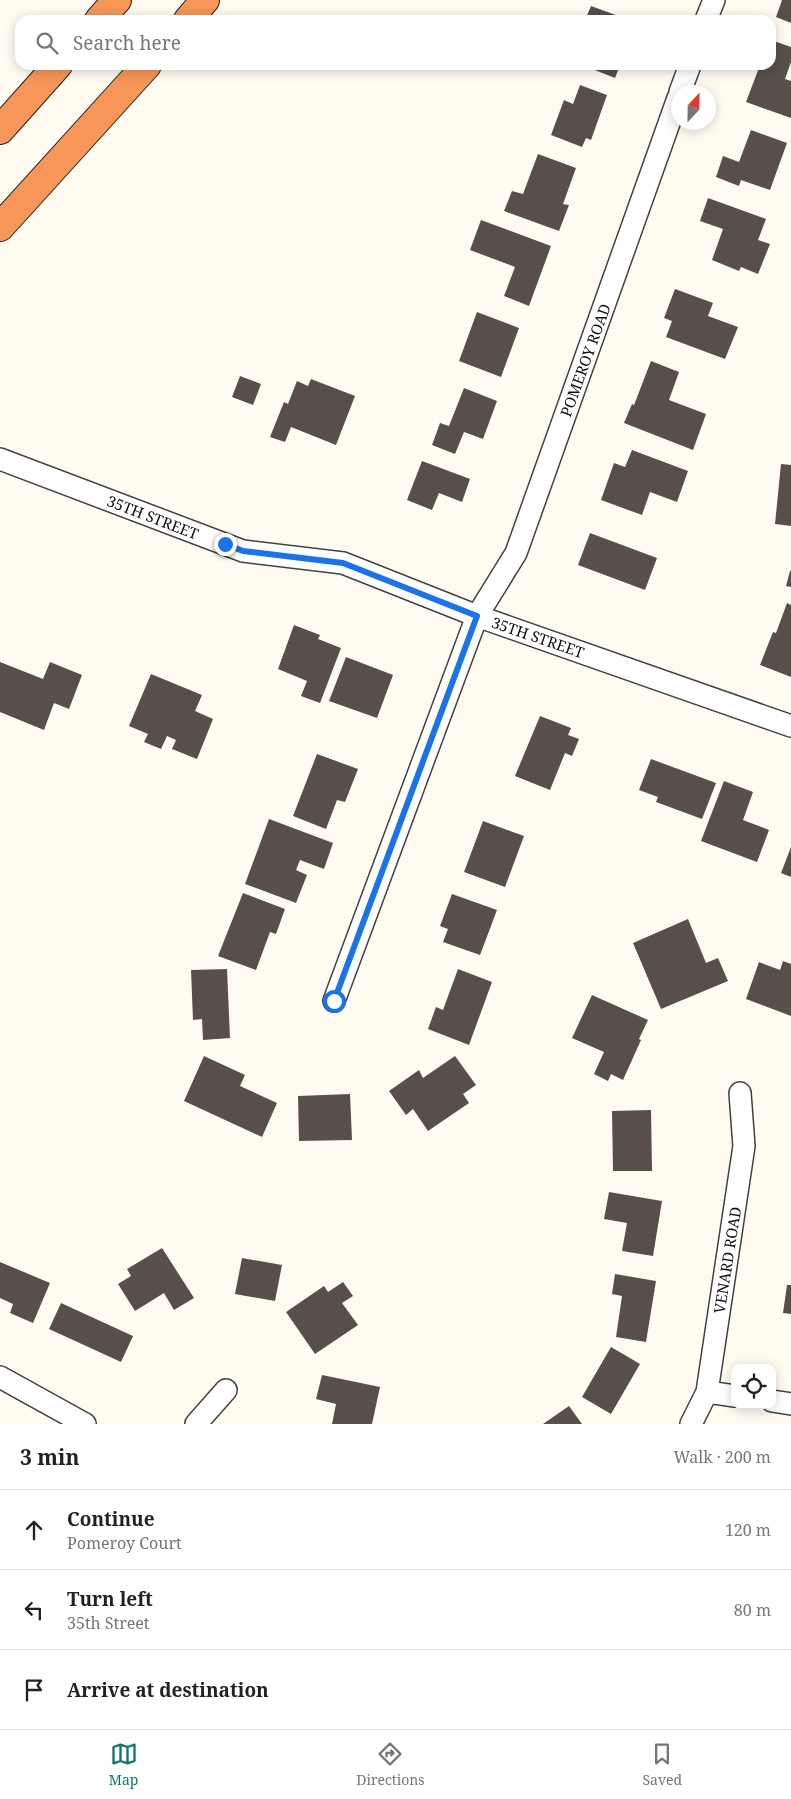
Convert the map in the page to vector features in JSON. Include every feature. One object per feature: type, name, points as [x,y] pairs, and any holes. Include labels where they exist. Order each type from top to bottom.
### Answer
[{"type":"highway","points":[[104,15],[117,0]]},
{"type":"highway","points":[[192,15],[206,0]]},
{"type":"highway","points":[[0,130],[54,70]]},
{"type":"highway","points":[[7,220],[142,70]]},
{"type":"street","points":[[708,15],[714,0]]},
{"type":"street","points":[[683,85],[688,70]]},
{"type":"street","name":"POMEROY ROAD","points":[[334,1001],[477,616],[516,553],[671,118]]},
{"type":"street","name":"35TH STREET","points":[[0,459],[243,551],[343,563],[477,616],[791,726]]},
{"type":"street","name":"VENARD ROAD","points":[[690,1424],[707,1392],[744,1146],[740,1093]]},
{"type":"street","points":[[0,1377],[85,1424]]},
{"type":"street","points":[[196,1424],[226,1390]]},
{"type":"street","points":[[707,1392],[731,1395]]},
{"type":"street","points":[[776,1402],[791,1404]]},
{"type":"building","points":[[782,0],[791,0],[791,23],[776,17]]},
{"type":"building","points":[[591,6],[616,15],[587,15]]},
{"type":"building","points":[[776,42],[791,47],[791,62],[785,79],[791,81],[791,118],[746,102],[758,70],[776,70]]},
{"type":"building","points":[[595,70],[618,70],[615,78]]},
{"type":"building","points":[[580,85],[607,95],[591,140],[586,138],[582,147],[551,135],[564,100],[573,104]]},
{"type":"building","points":[[751,130],[787,143],[770,190],[741,180],[739,186],[716,177],[723,156],[739,162]]},
{"type":"building","points":[[538,154],[576,168],[563,204],[569,205],[559,231],[504,211],[512,191],[523,194]]},
{"type":"building","points":[[708,198],[766,219],[758,240],[770,244],[758,274],[741,267],[739,271],[712,260],[723,229],[700,221]]},
{"type":"building","points":[[481,220],[551,246],[529,306],[504,296],[515,267],[470,250]]},
{"type":"building","points":[[675,289],[713,303],[708,316],[738,327],[725,359],[666,337],[672,321],[664,318]]},
{"type":"building","points":[[477,312],[519,328],[501,377],[459,361]]},
{"type":"building","points":[[651,361],[679,372],[669,400],[706,414],[693,450],[624,423],[632,404],[634,405]]},
{"type":"building","points":[[240,376],[261,384],[253,405],[232,397]]},
{"type":"building","points":[[311,379],[355,396],[336,445],[291,427],[285,442],[270,437],[284,402],[288,404],[297,381],[308,386]]},
{"type":"building","points":[[464,388],[497,401],[483,439],[464,432],[455,454],[432,445],[440,423],[449,426]]},
{"type":"building","points":[[632,450],[688,471],[677,502],[650,492],[642,515],[601,500],[614,463],[625,467]]},
{"type":"building","points":[[422,461],[470,479],[462,502],[439,493],[432,510],[407,500]]},
{"type":"building","points":[[781,464],[791,465],[791,526],[775,524]]},
{"type":"building","points":[[590,533],[657,558],[645,590],[578,565]]},
{"type":"building","points":[[791,571],[791,587],[786,586]]},
{"type":"building","points":[[787,603],[791,605],[791,677],[760,665],[773,632],[776,633]]},
{"type":"building","points":[[294,625],[320,635],[318,639],[341,648],[320,703],[301,696],[307,681],[278,669]]},
{"type":"building","points":[[346,657],[393,675],[377,718],[329,701]]},
{"type":"building","points":[[0,662],[43,679],[50,662],[82,675],[69,709],[54,703],[44,730],[0,712]]},
{"type":"building","points":[[151,674],[202,695],[195,711],[213,719],[197,759],[172,749],[176,740],[167,736],[161,749],[144,742],[148,734],[129,726]]},
{"type":"building","points":[[540,716],[571,728],[568,735],[579,739],[572,756],[565,753],[550,790],[515,776]]},
{"type":"building","points":[[317,754],[358,769],[345,802],[337,800],[326,829],[293,816]]},
{"type":"building","points":[[651,759],[716,783],[702,819],[656,802],[658,797],[639,790]]},
{"type":"building","points":[[724,781],[753,792],[743,820],[769,830],[757,862],[701,841]]},
{"type":"building","points":[[269,819],[333,843],[324,869],[300,860],[296,870],[307,875],[296,903],[245,884]]},
{"type":"building","points":[[483,821],[524,836],[505,887],[464,872]]},
{"type":"building","points":[[791,847],[791,877],[781,873]]},
{"type":"building","points":[[243,893],[285,909],[276,934],[270,932],[256,970],[218,956]]},
{"type":"building","points":[[452,894],[497,910],[480,955],[443,942],[448,929],[440,926]]},
{"type":"building","points":[[688,919],[706,963],[718,958],[728,981],[661,1009],[633,943]]},
{"type":"building","points":[[783,961],[791,964],[791,1016],[746,999],[759,962],[780,970]]},
{"type":"building","points":[[227,969],[230,1038],[203,1040],[202,1019],[193,1020],[191,970]]},
{"type":"building","points":[[458,969],[492,982],[469,1045],[428,1029],[436,1007],[443,1010]]},
{"type":"building","points":[[592,995],[648,1020],[623,1080],[611,1074],[608,1081],[594,1074],[604,1052],[572,1038]]},
{"type":"building","points":[[204,1056],[245,1075],[240,1086],[277,1103],[262,1137],[184,1101]]},
{"type":"building","points":[[455,1056],[476,1085],[463,1094],[469,1103],[428,1131],[413,1109],[406,1115],[389,1091],[419,1070],[423,1078]]},
{"type":"building","points":[[350,1094],[352,1140],[299,1141],[298,1096]]},
{"type":"building","points":[[651,1110],[652,1171],[613,1171],[612,1111]]},
{"type":"building","points":[[609,1192],[662,1201],[653,1256],[622,1251],[627,1223],[604,1219]]},
{"type":"building","points":[[162,1248],[194,1298],[174,1310],[164,1293],[135,1311],[118,1284],[131,1276],[127,1269]]},
{"type":"building","points":[[242,1258],[282,1265],[275,1301],[235,1294]]},
{"type":"building","points":[[0,1262],[50,1283],[33,1323],[10,1313],[13,1304],[0,1298]]},
{"type":"building","points":[[615,1274],[656,1281],[646,1342],[616,1337],[622,1296],[612,1294]]},
{"type":"building","points":[[343,1282],[353,1296],[342,1303],[358,1325],[315,1354],[286,1312],[324,1286],[328,1292]]},
{"type":"building","points":[[787,1285],[791,1285],[791,1314],[783,1313]]},
{"type":"building","points":[[61,1303],[133,1336],[121,1362],[49,1329]]},
{"type":"building","points":[[611,1347],[640,1364],[611,1414],[582,1397]]},
{"type":"building","points":[[322,1375],[380,1387],[372,1424],[332,1424],[336,1404],[316,1399]]},
{"type":"building","points":[[569,1406],[582,1424],[543,1424]]},
{"type":"route","points":[[225,544],[243,551],[343,563],[477,616],[334,1001]]}]
